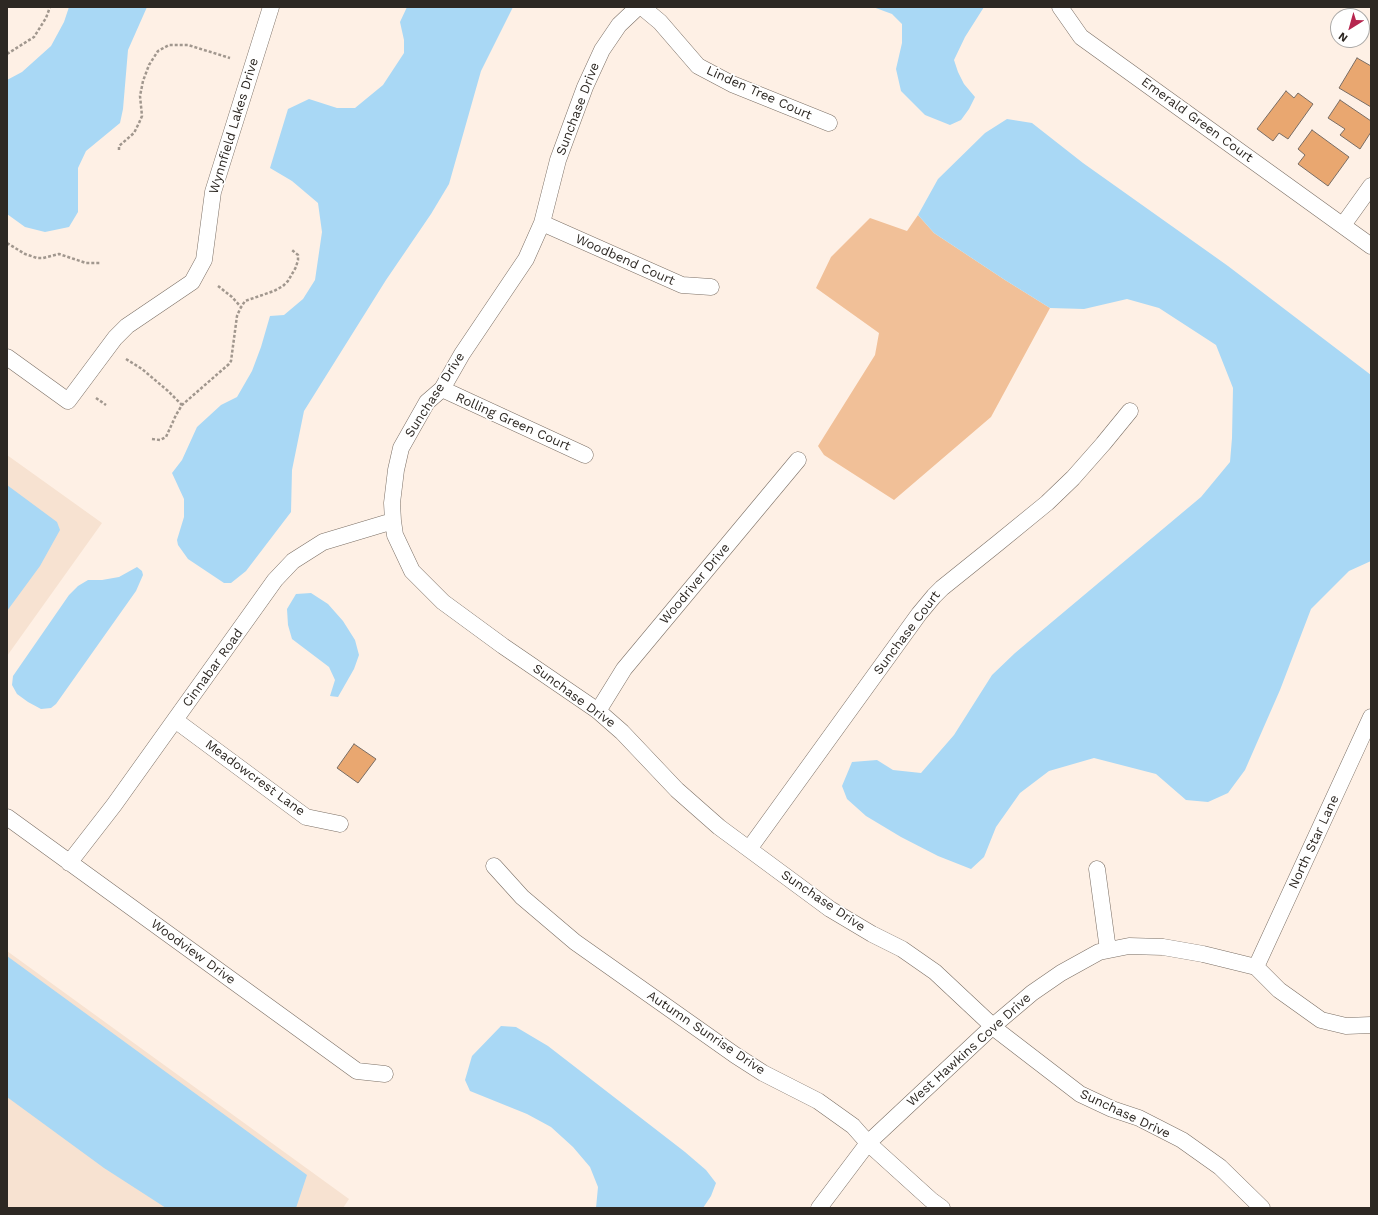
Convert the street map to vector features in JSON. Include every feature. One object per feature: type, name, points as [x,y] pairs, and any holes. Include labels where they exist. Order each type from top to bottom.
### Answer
[{"type":"street","name":"Wynnfield Lakes Drive","points":[[7,357],[68,401],[115,338],[127,326],[192,282],[204,260],[213,192],[272,7]]},
{"type":"street","name":"Sunchase Drive","points":[[638,7],[619,25],[602,50],[585,87],[558,160],[542,223],[526,259],[462,354],[442,389],[427,402],[401,448],[396,470],[392,503],[394,535],[412,571],[444,602],[503,646],[598,711],[622,732],[677,790],[719,827],[830,909],[872,934],[902,949],[935,972],[993,1026],[1080,1094],[1112,1109],[1139,1118],[1182,1140],[1220,1167],[1262,1208]]},
{"type":"street","name":"Linden Tree Court","points":[[642,7],[660,22],[698,66],[732,84],[829,123]]},
{"type":"street","name":"Emerald Green Court","points":[[1060,7],[1081,36],[1371,246]]},
{"type":"street","points":[[1342,225],[1371,186]]},
{"type":"street","name":"Woodbend Court","points":[[542,223],[682,285],[711,287]]},
{"type":"street","name":"Rolling Green Court","points":[[442,389],[585,455]]},
{"type":"street","name":"Sunchase Court","points":[[749,849],[919,614],[934,596],[1062,488],[1103,444],[1130,411]]},
{"type":"street","name":"Woodriver Drive","points":[[598,711],[624,669],[798,460]]},
{"type":"street","name":"Cinnabar Road","points":[[69,863],[114,804],[275,580],[294,561],[323,542],[393,521]]},
{"type":"street","name":"North Star Lane","points":[[1256,967],[1371,717]]},
{"type":"street","name":"Meadowcrest Lane","points":[[175,720],[306,817],[340,824]]},
{"type":"street","name":"Woodview Drive","points":[[7,817],[357,1071],[385,1074]]},
{"type":"street","name":"Autumn Sunrise Drive","points":[[494,866],[522,897],[575,942],[735,1056],[763,1073],[818,1101],[853,1126],[868,1143],[931,1200],[942,1208]]},
{"type":"street","points":[[1098,869],[1108,950]]},
{"type":"street","name":"West Hawkins Cove Drive","points":[[819,1208],[868,1143],[993,1026],[1032,993],[1061,973],[1099,952],[1129,946],[1163,947],[1203,954],[1256,967]]},
{"type":"street","points":[[1256,967],[1279,990],[1321,1020],[1346,1026],[1371,1025]]},
{"type":"path","points":[[7,54],[34,37],[46,18],[50,7]]},
{"type":"path","points":[[119,150],[119,146],[134,133],[142,116],[140,96],[143,81],[149,65],[158,51],[169,45],[188,45],[230,58]]},
{"type":"path","points":[[7,243],[25,254],[37,258],[59,254],[86,264],[100,263]]},
{"type":"path","points":[[152,439],[160,440],[166,437],[176,414],[182,405],[229,364],[234,345],[237,316],[241,307],[245,301],[274,291],[288,281],[296,267],[298,260],[298,255],[292,250]]},
{"type":"path","points":[[218,286],[232,297],[241,307]]},
{"type":"path","points":[[126,359],[142,369],[182,405]]},
{"type":"path","points":[[96,398],[106,405]]},
{"type":"shaded area","points":[[918,215],[934,233],[1050,308],[991,417],[894,500],[824,455],[818,446],[875,355],[879,333],[816,288],[831,257],[870,218],[907,231]]},
{"type":"shaded area","points":[[7,455],[102,523],[7,656]]},
{"type":"shaded area","points":[[7,951],[349,1199],[343,1208],[7,1208]]},
{"type":"water","points":[[69,7],[147,7],[128,50],[123,109],[120,123],[86,151],[78,168],[78,212],[69,227],[45,232],[25,227],[7,214],[7,80],[22,72],[51,46],[64,22]]},
{"type":"water","points":[[407,7],[513,7],[481,71],[449,184],[431,214],[386,280],[304,411],[292,470],[291,512],[246,571],[231,583],[224,583],[188,559],[178,545],[177,540],[184,517],[184,499],[172,473],[182,460],[197,427],[221,405],[237,397],[252,371],[270,316],[284,315],[303,299],[315,280],[322,232],[318,203],[292,181],[270,168],[288,109],[309,99],[337,108],[355,108],[383,85],[404,53],[404,40],[400,22]]},
{"type":"water","points":[[873,7],[984,7],[965,37],[954,60],[964,84],[975,97],[961,120],[950,125],[925,115],[901,91],[896,69],[902,43],[902,24],[892,14]]},
{"type":"water","points":[[1007,119],[1032,123],[1083,163],[1228,266],[1371,375],[1371,561],[1349,571],[1311,609],[1280,690],[1245,770],[1228,793],[1208,802],[1186,800],[1156,774],[1094,758],[1049,771],[1020,793],[996,827],[984,857],[971,869],[938,856],[901,837],[866,816],[847,799],[842,786],[852,762],[877,760],[893,770],[921,773],[954,735],[992,675],[1015,653],[1201,497],[1230,462],[1232,438],[1233,388],[1216,345],[1159,308],[1127,299],[1084,309],[1050,308],[934,233],[918,215],[938,179],[985,133]]},
{"type":"water","points":[[7,485],[57,522],[60,530],[40,566],[7,611]]},
{"type":"water","points":[[137,567],[142,571],[143,575],[136,591],[56,704],[51,708],[41,709],[17,694],[12,685],[13,676],[69,595],[78,586],[88,580],[102,580],[119,577]]},
{"type":"water","points":[[311,593],[328,604],[343,621],[355,640],[359,655],[354,669],[338,697],[330,696],[335,680],[329,667],[292,639],[288,625],[287,609],[296,594]]},
{"type":"water","points":[[7,956],[307,1175],[296,1208],[166,1208],[104,1168],[7,1097]]},
{"type":"water","points":[[501,1026],[516,1027],[548,1046],[706,1170],[716,1183],[711,1196],[703,1208],[596,1208],[598,1187],[590,1167],[573,1147],[551,1127],[527,1114],[470,1091],[465,1080],[472,1056]]},
{"type":"building","points":[[1357,58],[1371,66],[1371,107],[1339,88]]},
{"type":"building","points":[[1286,91],[1294,98],[1298,93],[1313,104],[1288,139],[1279,133],[1273,141],[1257,129]]},
{"type":"building","points":[[1340,100],[1371,121],[1371,132],[1360,149],[1340,135],[1345,129],[1328,118]]},
{"type":"building","points":[[1312,130],[1349,157],[1328,186],[1298,164],[1305,155],[1298,149]]},
{"type":"building","points":[[354,744],[376,759],[358,783],[337,768]]}]
